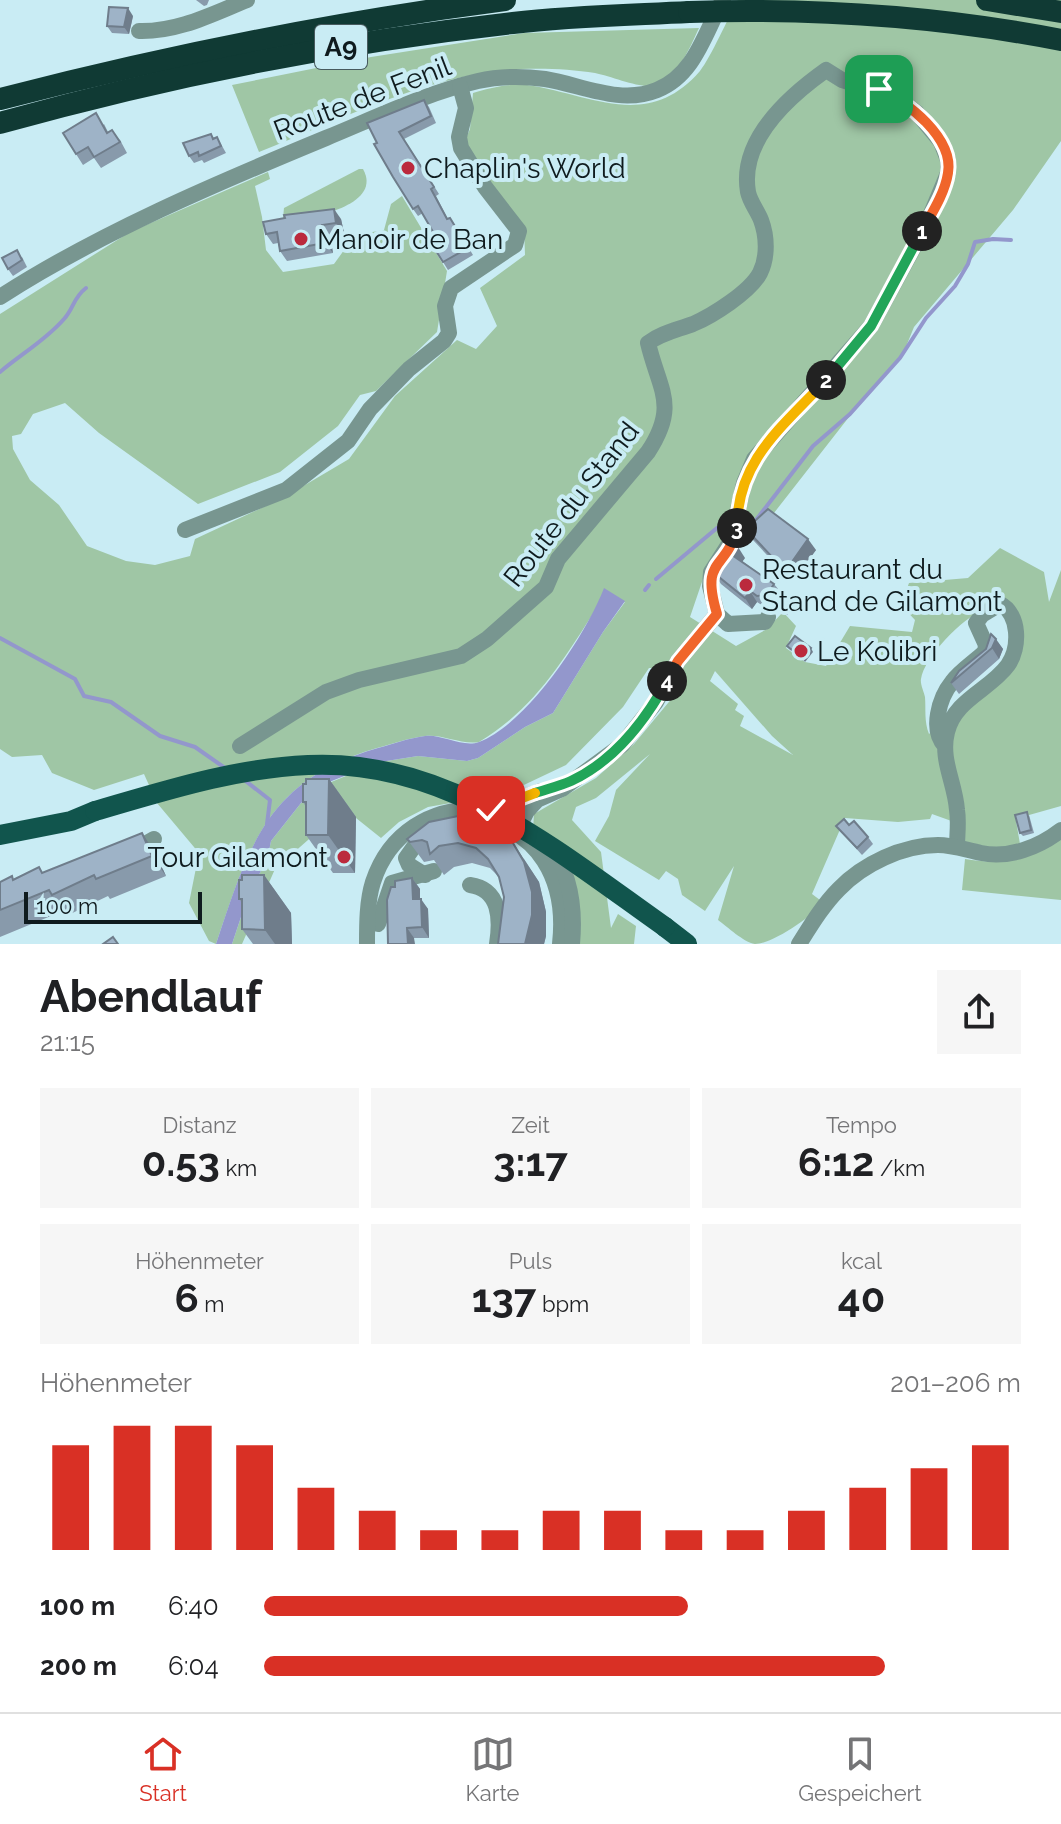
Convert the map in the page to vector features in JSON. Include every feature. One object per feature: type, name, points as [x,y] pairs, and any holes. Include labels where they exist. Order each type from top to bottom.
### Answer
[{"type":"highway","name":"A9","points":[[0,99],[237,44],[505,0]]},
{"type":"highway","points":[[987,0],[1061,12]]},
{"type":"highway","name":"A9","points":[[0,123],[186,77],[395,39],[543,20],[689,12],[803,11],[900,17],[995,28],[1061,40]]},
{"type":"main road","points":[[4,828],[71,821],[95,811],[191,784],[256,770],[308,764],[341,765],[401,774],[458,793],[485,806],[545,843],[687,944]]},
{"type":"street","points":[[139,31],[157,31],[183,25],[247,0]]},
{"type":"street","name":"Route de Fenil","points":[[0,297],[65,259],[263,164],[460,86],[493,79],[525,77],[615,95],[653,92],[668,85],[688,66],[723,0]]},
{"type":"street","name":"Route du Stand","points":[[240,746],[326,692],[359,680],[461,656],[487,639],[546,587],[558,559],[660,434],[665,417],[664,393],[648,343],[697,322],[747,290],[759,274],[765,259],[766,238],[748,192],[748,164],[755,142],[775,115],[826,70],[842,80],[893,95],[917,113],[941,142],[948,160],[948,173],[935,207],[871,326],[754,459],[744,483],[732,542],[711,572],[710,586],[717,614]]},
{"type":"street","points":[[185,530],[286,490],[348,441],[370,409],[409,369],[444,341],[449,333],[445,306],[451,288],[515,245],[519,231],[485,187],[461,148],[459,137],[466,108],[460,86]]},
{"type":"street","points":[[945,746],[939,739],[937,719],[943,697],[952,681],[985,652],[986,645],[976,623],[982,615],[1000,604],[1008,608],[1014,618],[1013,654],[1008,665],[959,707],[947,729],[944,758],[957,810],[957,847]]},
{"type":"street","points":[[521,823],[532,804],[562,789],[622,745],[656,702],[678,661],[717,614],[728,624],[765,622],[768,617]]},
{"type":"street","points":[[491,810],[573,780]]},
{"type":"street","points":[[367,944],[372,885],[390,847],[414,825],[434,815],[464,809],[491,810],[521,823],[543,839],[558,858],[571,899],[572,944]]},
{"type":"street","points":[[379,944],[383,887],[392,864],[409,843],[423,834],[450,823],[476,820],[504,828],[536,849],[556,881],[562,918],[560,944]]},
{"type":"street","points":[[799,944],[825,904],[844,884],[883,859],[910,848],[940,845],[1004,855],[1036,845],[1061,830]]},
{"type":"street","points":[[378,924],[392,883],[429,873],[409,865],[406,858],[423,834]]},
{"type":"street","points":[[117,857],[140,849],[154,839]]},
{"type":"street","points":[[470,885],[482,887],[494,899],[499,915],[497,944]]},
{"type":"green space","points":[[738,0],[1061,0],[1061,141],[1013,210],[914,327],[903,354],[763,527],[743,527],[704,576],[690,617],[736,646],[767,629],[783,612],[796,626],[786,648],[805,662],[826,666],[850,626],[912,632],[915,620],[901,605],[909,583],[968,578],[1000,548],[1044,572],[1049,602],[1061,570],[1061,806],[1022,817],[1015,815],[1021,850],[966,849],[957,823],[932,814],[930,819],[898,822],[845,818],[812,894],[824,903],[782,934],[755,944],[718,920],[734,866],[705,911],[682,895],[678,879],[666,871],[659,880],[595,841],[609,816],[616,790],[650,754],[596,798],[576,807],[572,820],[601,852],[611,928],[618,914],[636,926],[634,944],[579,944],[578,905],[573,880],[559,858],[533,830],[534,814],[596,778],[634,744],[678,691],[681,668],[649,668],[623,707],[566,765],[507,793],[428,807],[399,822],[381,838],[356,818],[333,818],[275,869],[242,944],[232,944],[246,902],[268,856],[271,841],[301,803],[324,785],[380,762],[418,756],[467,761],[478,758],[525,727],[553,713],[625,602],[596,609],[559,666],[531,699],[516,715],[479,742],[432,736],[413,738],[340,762],[310,778],[286,798],[268,821],[252,847],[216,944],[209,941],[189,903],[199,853],[157,803],[144,774],[94,790],[52,773],[42,755],[12,757],[0,749],[0,314],[130,232],[268,172],[270,179],[255,186],[266,250],[283,272],[334,264],[355,235],[384,230],[391,204],[402,196],[447,271],[437,332],[376,391],[360,395],[338,426],[280,472],[198,504],[99,433],[65,403],[33,414],[21,434],[12,436],[13,449],[30,480],[59,505],[87,546],[126,561],[155,565],[190,556],[195,539],[283,498],[349,459],[395,396],[457,340],[476,349],[497,326],[480,288],[525,255],[524,226],[488,183],[464,143],[470,129],[473,93],[500,86],[527,85],[618,104],[639,105],[660,100],[680,89],[700,71]],"holes":[[[983,610],[1002,611],[1013,638],[1001,666],[929,734],[921,681],[924,670],[946,639],[965,621]],[[715,671],[772,736],[793,755],[740,726],[744,716],[735,710],[738,704],[710,681]]]},
{"type":"green space","points":[[699,28],[680,64],[658,84],[642,86],[595,73],[568,70],[487,72],[420,88],[259,152],[232,85],[371,57],[524,33]]},
{"type":"green space","points":[[363,169],[367,182],[363,193],[353,202],[324,214],[283,218],[284,208]]},
{"type":"green space","points":[[1061,837],[1061,900],[962,890],[965,859],[993,861],[1016,858]]},
{"type":"water","points":[[604,588],[625,601],[553,713],[525,727],[478,758],[467,761],[418,756],[380,762],[324,784],[301,803],[271,841],[268,856],[246,902],[232,944],[216,944],[252,847],[287,798],[310,778],[378,748],[425,736],[473,743],[497,732],[535,698],[553,676],[584,629]]},
{"type":"building","points":[[109,7],[128,8],[124,27],[107,26]]},
{"type":"building","points":[[424,100],[431,116],[399,132],[434,187],[431,189],[447,219],[450,218],[468,248],[443,262],[431,243],[434,241],[428,232],[432,230],[418,206],[413,209],[393,177],[374,144],[377,143],[367,123]]},
{"type":"building","points":[[96,113],[107,133],[112,130],[120,142],[94,157],[88,147],[76,154],[63,133]]},
{"type":"building","points":[[211,134],[213,139],[217,137],[221,146],[199,156],[198,152],[189,156],[183,143]]},
{"type":"building","points":[[334,209],[336,223],[322,225],[325,243],[280,251],[277,232],[266,234],[263,222],[285,218],[284,215]]},
{"type":"building","points":[[17,250],[22,260],[8,269],[2,258]]},
{"type":"building","points":[[768,509],[808,539],[789,566],[774,559],[746,529]]},
{"type":"building","name":"Restaurant du Stand de Gilamont","points":[[730,542],[738,547],[732,555],[774,584],[772,587],[786,597],[780,605],[766,595],[757,596],[750,591],[745,598],[714,573],[715,565]]},
{"type":"building","points":[[991,634],[996,639],[992,648],[951,683],[959,671],[986,649]]},
{"type":"building","name":"Le Kolibri","points":[[795,636],[811,648],[803,659],[787,646]]},
{"type":"building","points":[[306,779],[329,779],[328,835],[306,835],[303,784],[306,784]]},
{"type":"building","points":[[1027,812],[1031,830],[1020,833],[1015,815]]},
{"type":"building","points":[[463,815],[489,823],[510,838],[524,862],[532,892],[532,915],[525,944],[498,944],[504,897],[499,877],[488,859],[476,848],[458,843],[439,846],[430,854],[427,842],[410,842],[407,839],[429,822]]},
{"type":"building","points":[[844,819],[849,825],[854,821],[868,837],[857,848],[836,826]]},
{"type":"building","points":[[142,833],[152,856],[96,879],[94,875],[52,895],[49,890],[0,910],[0,882],[12,876],[13,880],[39,867],[42,873]]},
{"type":"building","points":[[242,875],[264,875],[265,930],[242,929],[239,880],[242,880]]},
{"type":"building","points":[[412,878],[413,899],[421,899],[422,927],[407,928],[408,944],[388,944],[387,900],[391,887],[395,887],[395,881]]},
{"type":"building","points":[[113,937],[118,944],[103,944]]},
{"type":"waterway","points":[[740,522],[756,520],[813,446],[850,414],[900,358],[926,318],[955,286],[968,264],[975,242],[1011,240]]},
{"type":"waterway","points":[[0,372],[57,327],[86,288]]},
{"type":"waterway","points":[[656,579],[717,528],[732,523]]},
{"type":"waterway","points":[[645,590],[649,585]]},
{"type":"waterway","points":[[0,638],[75,679],[84,696],[111,702],[160,736],[195,747],[225,768]]},
{"type":"waterway","points":[[243,779],[270,800],[267,824]]},
{"type":"place","name":"Chaplin's World","points":[[408,168]]},
{"type":"place","name":"Manoir de Ban","points":[[301,239]]},
{"type":"place","name":"Restaurant du Stand de Gilamont","points":[[746,585]]},
{"type":"place","name":"Le Kolibri","points":[[801,651]]},
{"type":"place","name":"Tour Gilamont","points":[[344,857]]},
{"type":"route","points":[[491,810],[573,780],[622,745],[645,717],[678,661],[717,614],[710,586],[711,572],[736,533],[744,483],[754,459],[871,326],[895,284],[941,193],[948,173],[948,160],[941,142],[917,113],[893,95],[879,89]]}]
